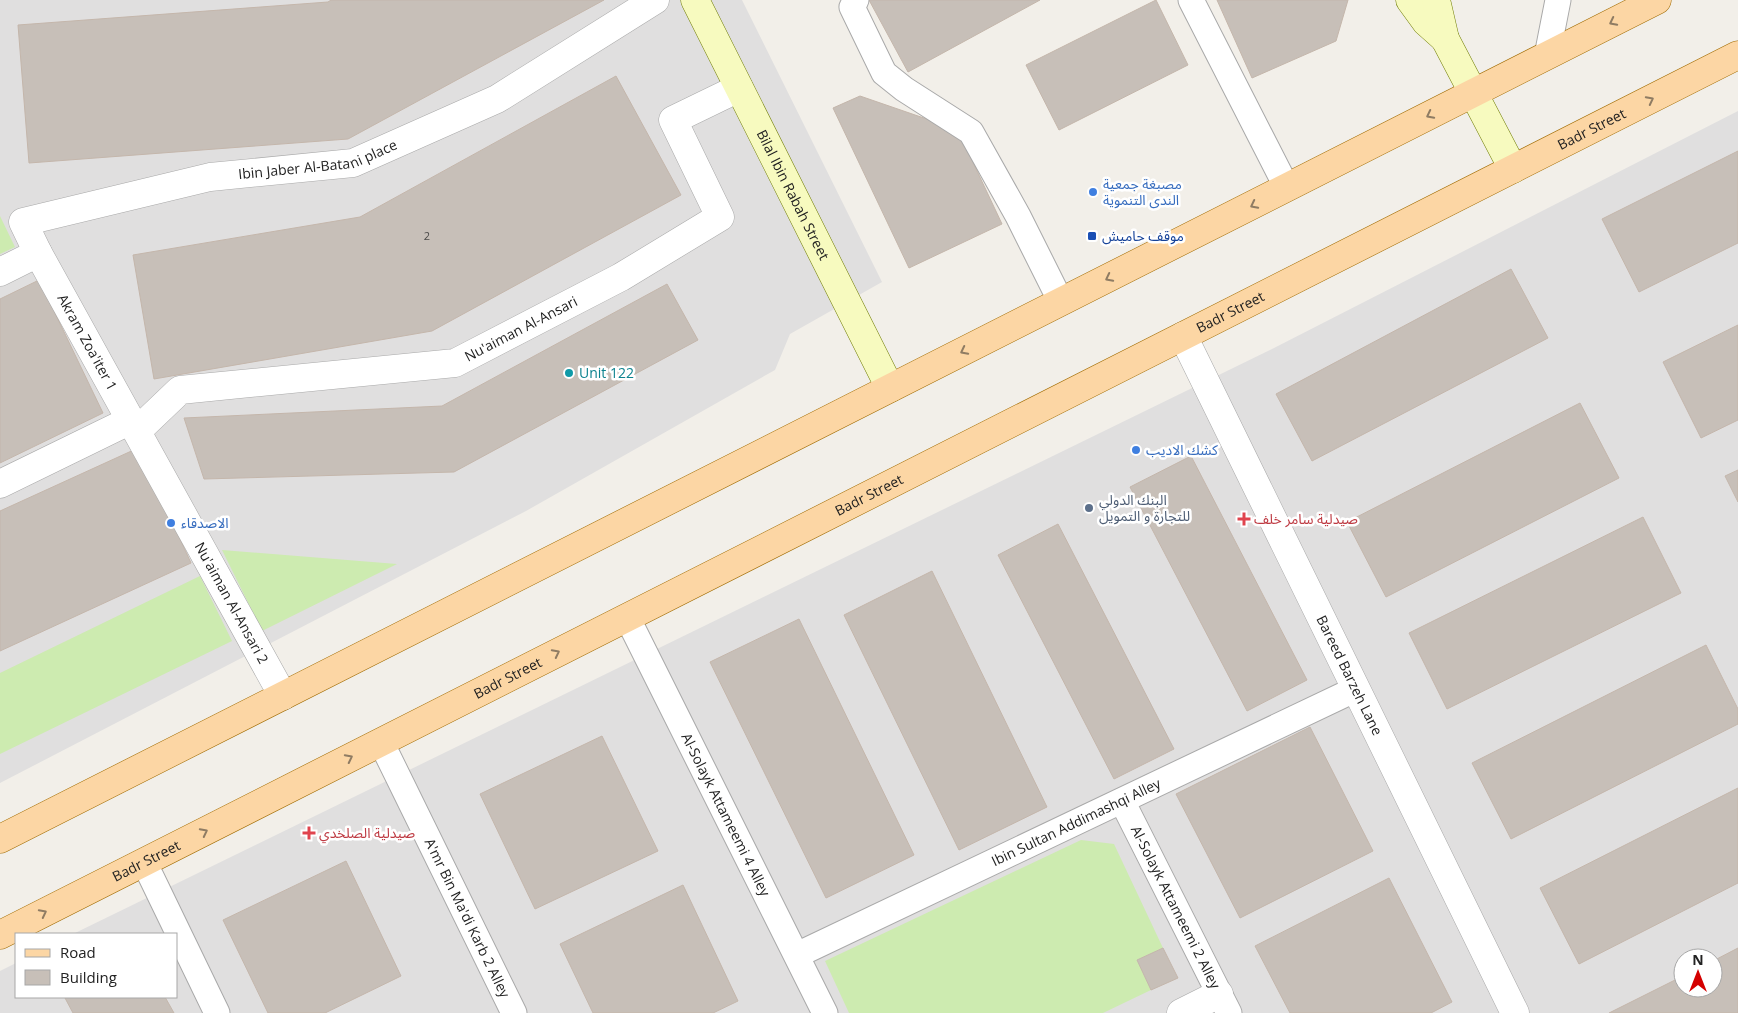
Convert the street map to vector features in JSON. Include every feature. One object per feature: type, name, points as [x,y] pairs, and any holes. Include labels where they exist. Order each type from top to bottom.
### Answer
[{"type":"main road","name":"Bilal Ibin Rabah Street","points":[[695,0],[890,388]]},
{"type":"main road","points":[[1410,0],[1426,22],[1445,39]]},
{"type":"main road","points":[[1436,0],[1445,39],[1513,169]]},
{"type":"main road","points":[[0,839],[1657,0]]},
{"type":"main road","name":"Badr Street","points":[[0,935],[1738,55]]},
{"type":"street","name":"Ibin Jaber Al-Batani place","points":[[38,253],[23,222],[210,177],[353,163],[496,99],[655,0]]},
{"type":"street","name":"Nu'aiman Al-Ansari","points":[[134,425],[180,390],[455,363],[621,277],[720,216],[673,120],[739,88]]},
{"type":"street","points":[[0,272],[38,253]]},
{"type":"street","name":"Akram Zoa'iter 1","points":[[38,253],[134,425]]},
{"type":"street","name":"Bareed Barzeh Lane","points":[[1182,336],[1515,1013]]},
{"type":"street","points":[[0,484],[134,425]]},
{"type":"street","name":"Nu'aiman Al-Ansari 2","points":[[134,425],[283,696]]},
{"type":"street","points":[[1181,1013],[1224,1004]]},
{"type":"lane","points":[[856,0],[852,7],[884,73],[904,89],[971,132],[1018,216],[1061,302]]},
{"type":"lane","points":[[1191,0],[1287,188]]},
{"type":"lane","points":[[1547,56],[1558,0]]},
{"type":"lane","name":"Al-Solayk Attameemi 4 Alley","points":[[627,617],[826,1013]]},
{"type":"lane","name":"Ibin Sultan Addimashqi Alley","points":[[797,955],[1356,689]]},
{"type":"lane","name":"A'mr Bin Ma'di Karb 2 Alley","points":[[381,742],[514,1013]]},
{"type":"lane","name":"Al-Solayk Attameemi 2 Alley","points":[[1122,801],[1224,1004]]},
{"type":"lane","points":[[144,862],[217,1013]]},
{"type":"shaded area","points":[[0,0],[742,0],[882,282],[790,334],[775,370],[526,511],[0,783]]},
{"type":"shaded area","points":[[1738,111],[1738,1013],[0,1013],[0,971],[15,964],[15,998],[178,998],[178,933],[75,933],[1274,348]]},
{"type":"green space","points":[[0,216],[15,247],[0,254]]},
{"type":"green space","points":[[222,550],[397,564],[262,631]]},
{"type":"green space","points":[[200,576],[232,641],[0,754],[0,673]]},
{"type":"green space","points":[[1081,840],[1114,844],[1163,948],[1137,960],[1151,990],[1103,1013],[849,1013],[825,961]]},
{"type":"building","points":[[331,0],[604,0],[348,139],[29,163],[18,25],[328,2]]},
{"type":"building","points":[[869,0],[1040,0],[908,72]]},
{"type":"building","points":[[1156,0],[1188,65],[1059,130],[1026,65]]},
{"type":"building","points":[[1217,0],[1348,0],[1336,41],[1252,78]]},
{"type":"building","points":[[616,76],[681,195],[432,331],[154,379],[133,255],[360,217]]},
{"type":"building","points":[[860,96],[947,126],[961,137],[1002,224],[909,268],[833,108]]},
{"type":"building","points":[[1738,151],[1738,243],[1639,292],[1602,219]]},
{"type":"building","points":[[1511,269],[1548,338],[1312,461],[1276,394]]},
{"type":"building","points":[[39,280],[103,413],[0,463],[0,299]]},
{"type":"building","name":"Unit 122","points":[[667,284],[698,340],[454,472],[204,479],[184,418],[442,406]]},
{"type":"building","points":[[1738,325],[1738,420],[1701,438],[1663,362]]},
{"type":"building","points":[[1580,403],[1619,478],[1386,597],[1347,522]]},
{"type":"building","points":[[138,448],[191,563],[0,651],[0,511]]},
{"type":"building","points":[[1191,456],[1307,680],[1247,711],[1130,487]]},
{"type":"building","points":[[1738,470],[1738,502],[1725,476]]},
{"type":"building","points":[[1643,517],[1681,593],[1447,709],[1409,633]]},
{"type":"building","points":[[1058,524],[1174,749],[1114,779],[998,555]]},
{"type":"building","points":[[932,571],[1047,807],[959,850],[844,615]]},
{"type":"building","points":[[799,619],[914,855],[826,898],[710,662]]},
{"type":"building","points":[[1706,645],[1738,709],[1738,724],[1511,839],[1472,763]]},
{"type":"building","points":[[1310,727],[1373,851],[1240,918],[1176,794]]},
{"type":"building","points":[[602,736],[658,851],[535,909],[480,794]]},
{"type":"building","points":[[1738,788],[1738,883],[1579,964],[1540,888]]},
{"type":"building","points":[[346,861],[401,976],[325,1013],[268,1013],[223,920]]},
{"type":"building","points":[[1389,878],[1452,1002],[1431,1013],[1290,1013],[1255,946]]},
{"type":"building","points":[[683,885],[738,1001],[713,1013],[593,1013],[560,944]]},
{"type":"building","points":[[1163,948],[1178,978],[1151,990],[1137,960]]},
{"type":"building","points":[[1738,948],[1738,1013],[1609,1013],[1673,981],[1673,998],[1723,998],[1723,956]]},
{"type":"building","points":[[65,998],[166,998],[174,1013],[73,1013]]},
{"type":"place","name":"مصبغة جمعية الندى التنموية","points":[[1093,192]]},
{"type":"place","name":"موقف حاميش","points":[[1092,236]]},
{"type":"place","name":"Unit 122","points":[[569,373]]},
{"type":"place","name":"كشك الاديب","points":[[1136,450]]},
{"type":"place","name":"البنك الدولي للتجارة و التمويل","points":[[1089,508]]},
{"type":"place","name":"صيدلية سامر خلف","points":[[1244,519]]},
{"type":"place","name":"الاصدقاء","points":[[171,523]]},
{"type":"place","name":"صيدلية الصلخدي","points":[[309,833]]}]
